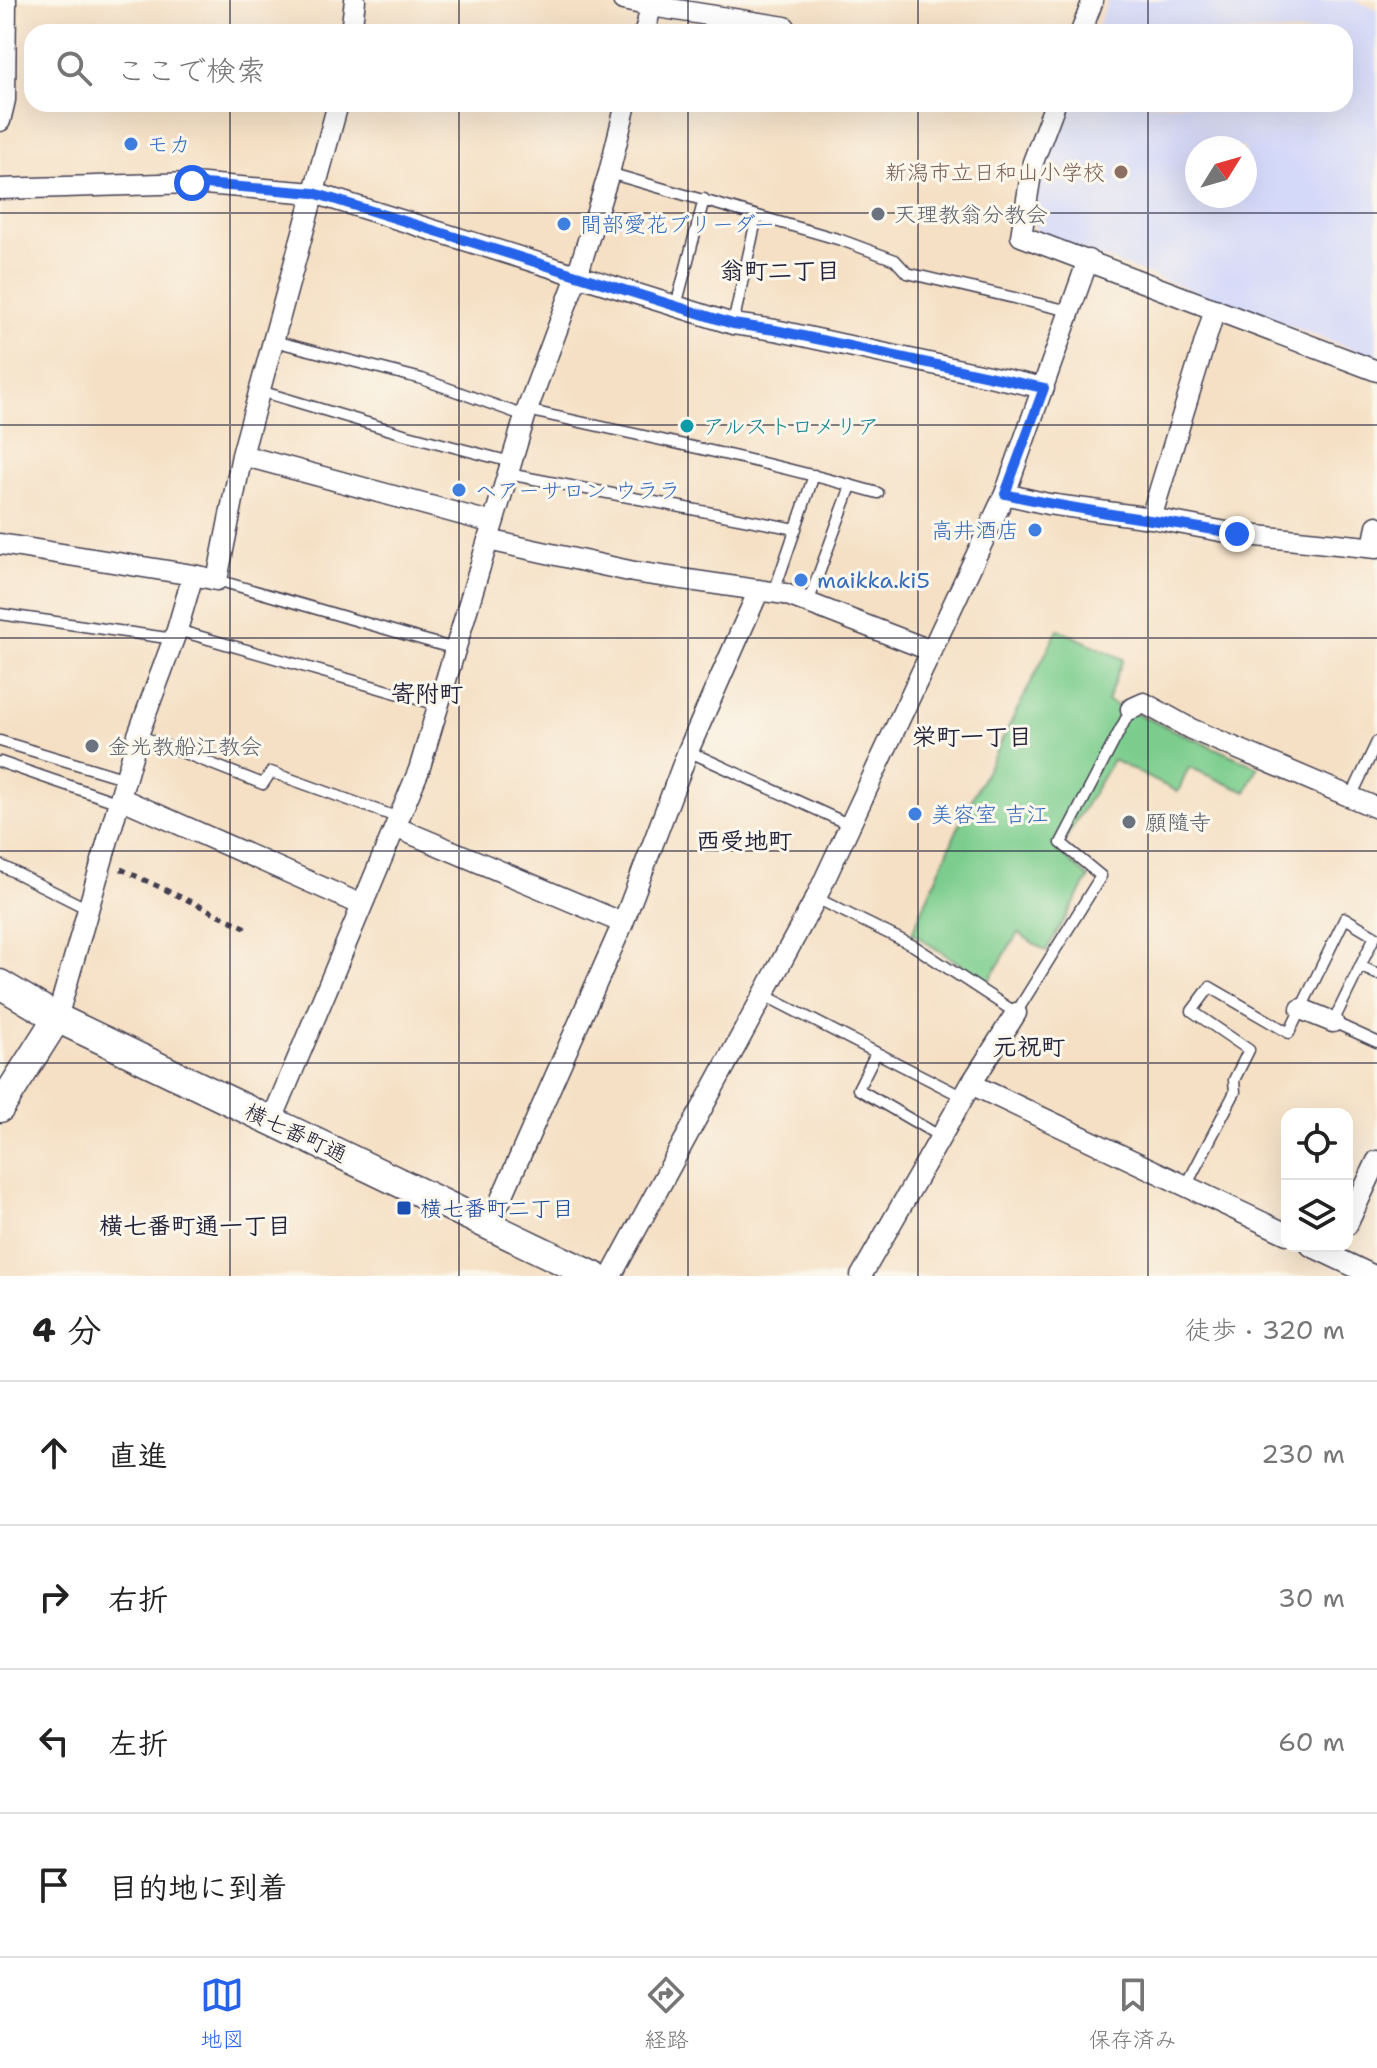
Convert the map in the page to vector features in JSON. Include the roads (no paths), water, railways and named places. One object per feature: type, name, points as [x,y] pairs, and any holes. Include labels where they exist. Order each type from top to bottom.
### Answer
[{"type":"street","points":[[0,121],[5,100],[6,0]]},
{"type":"street","points":[[352,24],[355,0]]},
{"type":"street","points":[[623,0],[769,24]]},
{"type":"street","points":[[1084,24],[1093,0]]},
{"type":"street","points":[[649,24],[660,4]]},
{"type":"street","points":[[0,544],[217,580],[242,455],[336,112]]},
{"type":"street","points":[[271,1122],[419,770],[526,413],[577,276],[624,112]]},
{"type":"street","points":[[1052,112],[1033,162],[1021,236],[1377,371]]},
{"type":"street","points":[[0,189],[192,183],[314,193],[733,324],[775,330],[1044,388]]},
{"type":"street","points":[[611,1276],[816,898],[932,651],[1005,494],[1088,260]]},
{"type":"street","points":[[1151,518],[1215,309]]},
{"type":"street","points":[[242,455],[491,532],[634,572],[766,591],[808,603],[932,651]]},
{"type":"street","points":[[1005,494],[1048,504],[1237,534],[1375,548],[1377,526]]},
{"type":"street","points":[[0,1108],[57,1018],[138,735],[175,635],[193,575]]},
{"type":"street","points":[[490,1224],[623,923],[688,751],[766,591]]},
{"type":"street","points":[[1131,709],[1144,703],[1191,729],[1377,808]]},
{"type":"street","points":[[122,793],[362,905]]},
{"type":"street","points":[[397,823],[623,923]]},
{"type":"street","name":"横七番町通","points":[[0,984],[57,1018],[594,1276]]},
{"type":"street","points":[[1301,1009],[1333,1022]]},
{"type":"street","points":[[861,1276],[967,1091],[1016,1013]]},
{"type":"street","points":[[967,1091],[1186,1186],[1281,1231]]},
{"type":"street","points":[[1353,1212],[1377,1161]]},
{"type":"street","points":[[1337,1252],[1374,1276]]},
{"type":"lane","points":[[609,173],[704,199],[895,260],[907,273],[1070,311]]},
{"type":"lane","points":[[676,306],[704,199]]},
{"type":"lane","points":[[733,324],[757,216]]},
{"type":"lane","points":[[274,341],[422,379],[526,413],[814,475],[878,493]]},
{"type":"lane","points":[[260,391],[510,468],[796,529]]},
{"type":"lane","points":[[766,591],[796,529],[814,475]]},
{"type":"lane","points":[[808,603],[851,486]]},
{"type":"lane","points":[[217,580],[455,649]]},
{"type":"lane","points":[[0,614],[175,635],[438,705]]},
{"type":"lane","points":[[816,898],[914,946],[1016,1013],[1101,876],[1061,843],[1131,709]]},
{"type":"lane","points":[[138,735],[263,784],[271,772],[397,823]]},
{"type":"lane","points":[[0,741],[122,793]]},
{"type":"lane","points":[[1351,797],[1377,742]]},
{"type":"lane","points":[[688,751],[850,825]]},
{"type":"lane","points":[[0,762],[122,793]]},
{"type":"lane","points":[[0,865],[88,909]]},
{"type":"lane","points":[[1186,1186],[1235,1092],[1234,1080],[1249,1050],[1192,1011],[1210,987],[1289,1033],[1345,918],[1375,936],[1333,1022],[1377,1042]]},
{"type":"lane","points":[[1360,966],[1377,974]]},
{"type":"lane","points":[[764,995],[876,1053],[967,1091]]},
{"type":"lane","points":[[876,1053],[858,1089],[941,1137]]},
{"type":"place","name":"モカ","points":[[131,144]]},
{"type":"place","name":"新潟市立日和山小学校","points":[[1121,172]]},
{"type":"place","name":"天理教翁分教会","points":[[878,214]]},
{"type":"place","name":"間部愛花ブリーダー","points":[[564,224]]},
{"type":"place","name":"アルストロメリア","points":[[687,426]]},
{"type":"place","name":"ヘアーサロン ウララ","points":[[459,490]]},
{"type":"place","name":"高井酒店","points":[[1035,530]]},
{"type":"place","name":"maikka.ki5","points":[[801,580]]},
{"type":"place","name":"金光教船江教会","points":[[92,746]]},
{"type":"place","name":"美容室 吉江","points":[[915,814]]},
{"type":"place","name":"願隨寺","points":[[1129,822]]},
{"type":"place","name":"横七番町二丁目","points":[[404,1208]]},
{"type":"district","name":"翁町二丁目","points":[[780,271]]},
{"type":"district","name":"寄附町","points":[[427,694]]},
{"type":"district","name":"栄町一丁目","points":[[972,737]]},
{"type":"district","name":"西受地町","points":[[744,841]]},
{"type":"district","name":"元祝町","points":[[1029,1047]]},
{"type":"district","name":"横七番町通一丁目","points":[[195,1226]]}]
